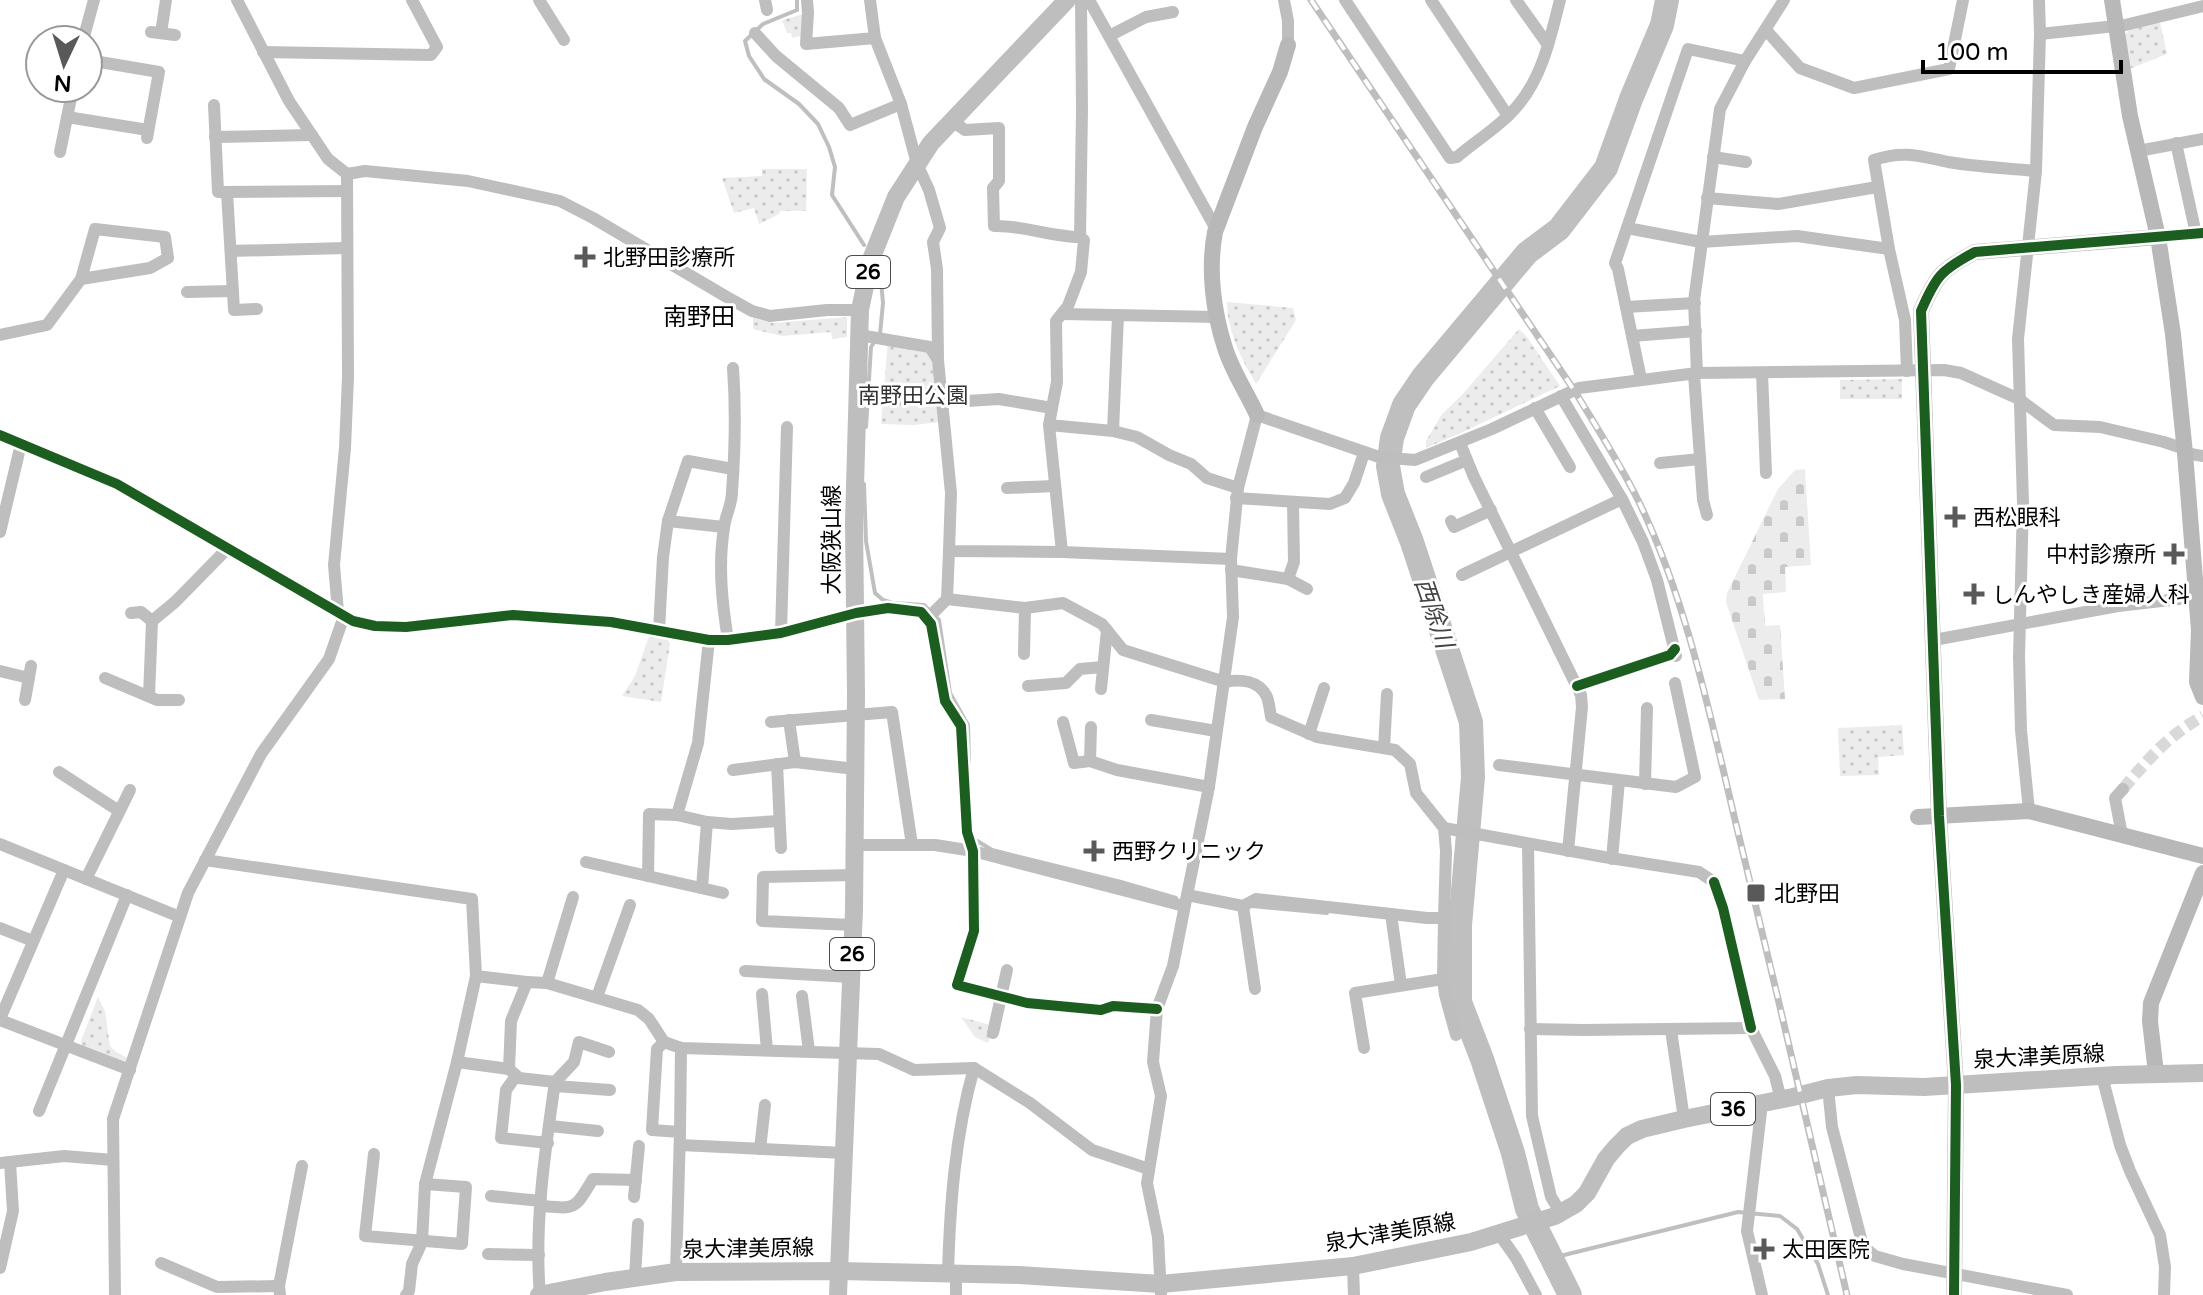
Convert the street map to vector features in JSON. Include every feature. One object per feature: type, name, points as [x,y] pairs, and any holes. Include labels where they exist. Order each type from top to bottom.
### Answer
[{"type":"main road","name":"大阪狭山線","points":[[838,1295],[855,845],[854,522],[860,310],[870,262],[896,197],[931,143],[1067,0]]},
{"type":"main road","name":"泉大津美原線","points":[[540,1295],[604,1291],[635,1278],[676,1272],[952,1273],[1071,1286],[1161,1289],[1353,1266],[1471,1242],[1556,1215],[1576,1204],[1587,1193],[1606,1159],[1627,1136],[1642,1129],[1684,1119],[1828,1088],[1857,1085],[1924,1087],[2203,1073]]},
{"type":"street","points":[[87,24],[94,0]]},
{"type":"street","points":[[162,34],[166,0]]},
{"type":"street","points":[[237,0],[289,101],[328,159],[347,174],[365,171],[468,181],[560,201],[752,311],[770,316],[860,310]]},
{"type":"street","points":[[263,52],[431,55],[437,47],[412,0]]},
{"type":"street","points":[[539,0],[564,40]]},
{"type":"street","points":[[807,0],[806,44],[875,38]]},
{"type":"street","points":[[870,0],[875,38],[901,104],[917,164],[929,190],[940,228],[933,242],[937,269],[938,360],[951,493],[947,599],[927,619]]},
{"type":"street","points":[[1062,552],[1049,425],[1057,382],[1056,321],[1068,306],[1081,272],[1084,240],[1080,237],[1081,0]]},
{"type":"street","points":[[1089,0],[1216,229]]},
{"type":"street","points":[[1161,1289],[1158,1237],[1147,1183],[1161,1096],[1153,1062],[1157,1009],[1173,966],[1209,787],[1233,617],[1231,564],[1237,493],[1257,415],[1225,349],[1211,276],[1212,246],[1288,45],[1284,0]]},
{"type":"street","points":[[1345,0],[1450,158],[1457,157],[1521,102],[1537,74],[1560,0]]},
{"type":"street","points":[[1431,0],[1508,116]]},
{"type":"street","points":[[1516,0],[1548,45]]},
{"type":"street","points":[[1707,515],[1700,459],[1695,303],[1720,109],[1745,61],[1784,0]]},
{"type":"street","points":[[1766,30],[1800,68],[1854,88],[1949,69],[1963,0]]},
{"type":"street","points":[[2029,811],[2021,730],[2019,657],[2023,503],[2018,339],[2036,171],[2039,0]]},
{"type":"street","points":[[2112,0],[2127,101],[2158,237],[2173,334],[2199,630],[2197,682],[2203,697]]},
{"type":"street","points":[[2040,34],[2116,27],[2203,6]]},
{"type":"street","points":[[1109,36],[1146,17],[1173,12]]},
{"type":"street","points":[[755,33],[776,56],[839,108],[850,125],[901,104]]},
{"type":"street","points":[[1641,379],[1615,263],[1688,49],[1745,61]]},
{"type":"street","points":[[67,117],[148,134],[159,72],[104,63]]},
{"type":"street","points":[[60,152],[70,104]]},
{"type":"street","points":[[214,105],[218,192],[347,191]]},
{"type":"street","points":[[952,121],[965,130],[999,128],[999,181],[993,188],[994,226],[1080,237]]},
{"type":"street","points":[[215,137],[312,135]]},
{"type":"street","points":[[2138,151],[2203,139]]},
{"type":"street","points":[[1914,371],[1921,311],[1932,284],[1947,266],[1975,252],[2199,233],[2176,143]]},
{"type":"street","points":[[1954,1295],[1956,1085],[1939,816],[1934,640],[1914,371],[1874,160],[1884,156],[1919,154],[1948,162],[2036,171]]},
{"type":"street","points":[[1713,157],[1746,162]]},
{"type":"street","points":[[115,1295],[113,1119],[180,917],[188,893],[261,754],[329,659],[341,614],[334,565],[348,377],[347,174]]},
{"type":"street","points":[[1707,198],[1778,204],[1877,187]]},
{"type":"street","points":[[227,192],[234,310],[257,309]]},
{"type":"street","points":[[1627,228],[1701,242],[1797,236],[1889,249]]},
{"type":"street","points":[[0,335],[47,325],[81,279],[95,229],[165,237],[168,258],[150,268],[81,279]]},
{"type":"street","points":[[231,251],[346,248]]},
{"type":"street","points":[[187,292],[233,291]]},
{"type":"street","points":[[1626,307],[1695,303]]},
{"type":"street","points":[[1062,314],[1218,317]]},
{"type":"street","points":[[1113,431],[1118,316]]},
{"type":"street","points":[[1632,336],[1696,331]]},
{"type":"street","points":[[859,335],[930,347],[938,360]]},
{"type":"street","points":[[728,640],[722,603],[724,527],[732,497],[733,368]]},
{"type":"street","points":[[1257,415],[1364,453],[1415,460],[1492,429],[1579,388],[1696,374],[1944,370],[1961,373],[2019,399],[2054,425],[2100,427],[2164,442],[2203,456]]},
{"type":"street","points":[[1762,373],[1766,473]]},
{"type":"street","points":[[942,395],[967,401],[1011,400],[1052,408]]},
{"type":"street","points":[[1561,396],[1622,499],[1643,542],[1657,580],[1676,653],[1577,686]]},
{"type":"street","points":[[1535,408],[1570,467]]},
{"type":"street","points":[[1049,425],[1113,431],[1137,437],[1191,464],[1207,478],[1237,493],[1293,502],[1330,504],[1345,498],[1354,483],[1364,453]]},
{"type":"street","points":[[781,633],[787,427]]},
{"type":"street","points":[[0,435],[117,484],[353,621],[375,626],[406,627],[513,615],[611,622],[709,640],[728,640],[781,633],[856,613],[888,608],[921,612],[931,624],[945,701],[961,726],[967,832],[973,851],[974,931],[957,985],[1027,1003],[1101,1010],[1113,1006],[1157,1009]]},
{"type":"street","points":[[1460,443],[1581,695],[1568,851]]},
{"type":"street","points":[[0,532],[21,444]]},
{"type":"street","points":[[1660,463],[1700,459]]},
{"type":"street","points":[[1426,477],[1467,460]]},
{"type":"street","points":[[659,630],[668,521],[688,461],[733,469]]},
{"type":"street","points":[[1007,488],[1055,486]]},
{"type":"street","points":[[1462,575],[1622,499]]},
{"type":"street","points":[[1288,579],[1294,562],[1293,502]]},
{"type":"street","points":[[1451,521],[1454,527],[1491,510]]},
{"type":"street","points":[[668,521],[724,527]]},
{"type":"street","points":[[149,696],[152,621],[228,548]]},
{"type":"street","points":[[949,551],[1062,552],[1231,564],[1288,579],[1307,589]]},
{"type":"street","points":[[1934,640],[2118,606],[2196,597]]},
{"type":"street","points":[[947,599],[1025,608],[1063,603],[1107,630],[1123,650],[1225,682],[1240,679],[1258,687],[1267,697],[1271,717],[1317,737],[1395,750],[1410,764],[1416,793],[1447,828],[1699,872],[1714,882],[1751,1028],[1775,1076],[1747,1231],[1762,1295]]},
{"type":"street","points":[[1024,654],[1025,608]]},
{"type":"street","points":[[131,613],[141,612],[152,621]]},
{"type":"street","points":[[1101,689],[1107,630]]},
{"type":"street","points":[[677,815],[698,743],[709,640]]},
{"type":"street","points":[[1028,686],[1066,683],[1080,669],[1103,667]]},
{"type":"street","points":[[0,671],[30,672],[25,700]]},
{"type":"street","points":[[105,678],[157,700],[179,700]]},
{"type":"street","points":[[1499,765],[1676,787],[1695,777],[1675,683]]},
{"type":"street","points":[[1309,734],[1324,688]]},
{"type":"street","points":[[1384,748],[1387,694]]},
{"type":"street","points":[[1645,784],[1647,708]]},
{"type":"street","points":[[771,722],[892,712],[912,845]]},
{"type":"street","points":[[789,720],[795,762]]},
{"type":"street","points":[[1151,720],[1216,731]]},
{"type":"street","points":[[1063,722],[1074,763],[1090,761],[1117,770],[1209,787]]},
{"type":"street","points":[[1090,761],[1091,727]]},
{"type":"street","points":[[733,770],[795,762],[855,769]]},
{"type":"street","points":[[777,764],[781,848]]},
{"type":"street","points":[[59,772],[119,811]]},
{"type":"street","points":[[1612,859],[1619,781]]},
{"type":"street","points":[[2122,835],[2115,798],[2123,789]]},
{"type":"street","points":[[86,879],[130,790]]},
{"type":"street","points":[[1918,817],[2029,811],[2203,856]]},
{"type":"street","points":[[648,876],[649,814],[732,824],[779,821]]},
{"type":"street","points":[[702,888],[707,822]]},
{"type":"street","points":[[1447,828],[1443,979],[1456,1035]]},
{"type":"street","points":[[0,844],[180,917]]},
{"type":"street","points":[[1528,844],[1532,1116],[1556,1215]]},
{"type":"street","points":[[855,845],[935,845],[973,851],[1185,900],[1243,906],[1256,899],[1444,918]]},
{"type":"street","points":[[205,860],[472,899],[476,976],[425,1184],[422,1242],[412,1264],[406,1295]]},
{"type":"street","points":[[586,862],[723,893]]},
{"type":"street","points":[[64,870],[0,1020],[130,1070]]},
{"type":"street","points":[[2156,1073],[2151,1003],[2203,873]]},
{"type":"street","points":[[853,925],[762,921],[763,877],[854,875]]},
{"type":"street","points":[[39,1111],[127,895]]},
{"type":"street","points":[[547,983],[573,897]]},
{"type":"street","points":[[597,997],[630,905]]},
{"type":"street","points":[[1243,906],[1255,989]]},
{"type":"street","points":[[1391,914],[1401,985]]},
{"type":"street","points":[[0,928],[33,941]]},
{"type":"street","points":[[993,1033],[1007,970]]},
{"type":"street","points":[[745,971],[851,977]]},
{"type":"street","points":[[476,976],[547,983],[638,1010],[649,1019],[664,1042],[681,1048],[879,1054],[914,1070],[974,1068],[1030,1103],[1092,1150],[1149,1169]]},
{"type":"street","points":[[1364,1048],[1355,993],[1443,979]]},
{"type":"street","points":[[527,982],[511,1021],[513,1072],[506,1090],[501,1138],[548,1143]]},
{"type":"street","points":[[762,994],[767,1050]]},
{"type":"street","points":[[802,996],[809,1051]]},
{"type":"street","points":[[1530,1029],[1751,1028]]},
{"type":"street","points":[[1671,1030],[1684,1119]]},
{"type":"street","points":[[540,1295],[541,1203],[555,1084],[574,1062],[579,1042],[609,1052]]},
{"type":"street","points":[[664,1042],[657,1049],[652,1130],[680,1138],[760,1149],[844,1153]]},
{"type":"street","points":[[676,1272],[681,1048]]},
{"type":"street","points":[[457,1062],[513,1072],[519,1078],[610,1090]]},
{"type":"street","points":[[956,1295],[952,1273],[950,1209],[965,1101],[974,1068]]},
{"type":"street","points":[[2102,1076],[2120,1145],[2160,1235],[2165,1267],[2164,1295]]},
{"type":"street","points":[[1828,1088],[1832,1127],[1863,1246],[1875,1256],[2067,1295]]},
{"type":"street","points":[[760,1149],[765,1105]]},
{"type":"street","points":[[550,1126],[598,1131]]},
{"type":"street","points":[[634,1197],[639,1146]]},
{"type":"street","points":[[374,1154],[365,1236],[462,1244],[466,1187],[425,1184]]},
{"type":"street","points":[[0,1266],[13,1211],[5,1162],[64,1156],[113,1160]]},
{"type":"street","points":[[161,1263],[217,1287],[280,1290],[302,1166]]},
{"type":"street","points":[[491,1196],[568,1208],[578,1204],[593,1179],[636,1180]]},
{"type":"street","points":[[635,1278],[638,1224]]},
{"type":"street","points":[[1503,1233],[1536,1295]]},
{"type":"street","points":[[488,1254],[539,1255]]},
{"type":"street","points":[[1353,1266],[1354,1295]]},
{"type":"green space","points":[[804,14],[801,36],[792,38],[782,20]]},
{"type":"green space","points":[[2160,22],[2167,54],[2129,69],[2125,36],[2129,29]]},
{"type":"green space","points":[[762,169],[807,169],[806,211],[780,211],[759,224],[754,208],[734,213],[722,178],[762,176]]},
{"type":"green space","points":[[1227,302],[1293,308],[1296,320],[1256,384],[1232,334]]},
{"type":"green space","points":[[847,317],[847,337],[832,339],[831,332],[782,336],[753,329],[753,318],[773,323]]},
{"type":"green space","points":[[1519,329],[1560,386],[1426,448],[1426,441],[1442,414]]},
{"type":"green space","name":"南野田公園","points":[[888,340],[930,347],[938,360],[940,422],[881,424]]},
{"type":"green space","points":[[1902,379],[1902,399],[1840,399],[1840,380]]},
{"type":"green space","points":[[1805,469],[1811,565],[1785,567],[1786,592],[1763,594],[1765,626],[1780,625],[1785,699],[1759,700],[1726,602],[1727,593],[1778,489],[1795,470]]},
{"type":"green space","points":[[649,636],[667,638],[670,644],[661,702],[622,696],[635,676]]},
{"type":"green space","points":[[1902,725],[1904,755],[1878,757],[1879,775],[1840,776],[1838,728]]},
{"type":"green space","points":[[98,997],[105,1011],[110,1046],[128,1058],[124,1064],[82,1047],[81,1041]]},
{"type":"green space","points":[[961,1017],[990,1025],[988,1043],[975,1037]]},
{"type":"waterway","points":[[797,0],[797,10],[763,24],[745,41],[749,56],[764,79],[799,104],[818,124],[835,167],[832,195],[864,245]]},
{"type":"waterway","name":"西除川","points":[[1570,1295],[1527,1209],[1513,1153],[1460,1002],[1460,925],[1473,777],[1471,722],[1412,542],[1393,494],[1388,466],[1392,438],[1404,405],[1423,377],[1527,253],[1559,229],[1606,168],[1662,25],[1667,0]]},
{"type":"waterway","points":[[880,269],[883,303],[880,334]]},
{"type":"waterway","points":[[866,427],[871,347],[875,341]]},
{"type":"waterway","points":[[864,484],[866,541],[875,593],[893,603],[924,605],[939,620],[950,693],[968,725],[969,762]]},
{"type":"waterway","points":[[974,839],[992,850],[1176,898]]},
{"type":"waterway","points":[[1252,906],[1327,913]]},
{"type":"waterway","points":[[1447,924],[1460,925]]},
{"type":"waterway","points":[[1552,1258],[1738,1212],[1780,1216],[1797,1229],[1818,1264],[1828,1295]]},
{"type":"tunnel","points":[[2123,789],[2160,748],[2203,716]]},
{"type":"railway","points":[[1311,0],[1574,390],[1631,486],[1657,542],[1687,629],[1711,719],[1847,1295]]},
{"type":"cycle path","points":[[1954,1295],[1956,1085],[1939,816],[1921,311],[1941,275],[1975,252],[2203,233]]},
{"type":"cycle path","points":[[0,435],[117,484],[353,621],[375,626],[406,627],[513,615],[611,622],[709,640],[728,640],[781,633],[856,613],[888,608],[921,612],[931,624],[945,701],[961,726],[967,832],[973,851],[974,931],[957,985],[1027,1003],[1101,1010],[1113,1006],[1157,1009]]},
{"type":"cycle path","points":[[1577,686],[1670,655],[1675,649]]},
{"type":"cycle path","points":[[1714,882],[1751,1028]]},
{"type":"place","name":"北野田診療所","points":[[585,257]]},
{"type":"place","name":"西松眼科","points":[[1955,517]]},
{"type":"place","name":"中村診療所","points":[[2174,554]]},
{"type":"place","name":"しんやしき産婦人科","points":[[1974,594]]},
{"type":"place","name":"西野クリニック","points":[[1094,851]]},
{"type":"place","name":"北野田","points":[[1756,893]]},
{"type":"place","name":"太田医院","points":[[1764,1249]]},
{"type":"district","name":"南野田","points":[[699,317]]}]
